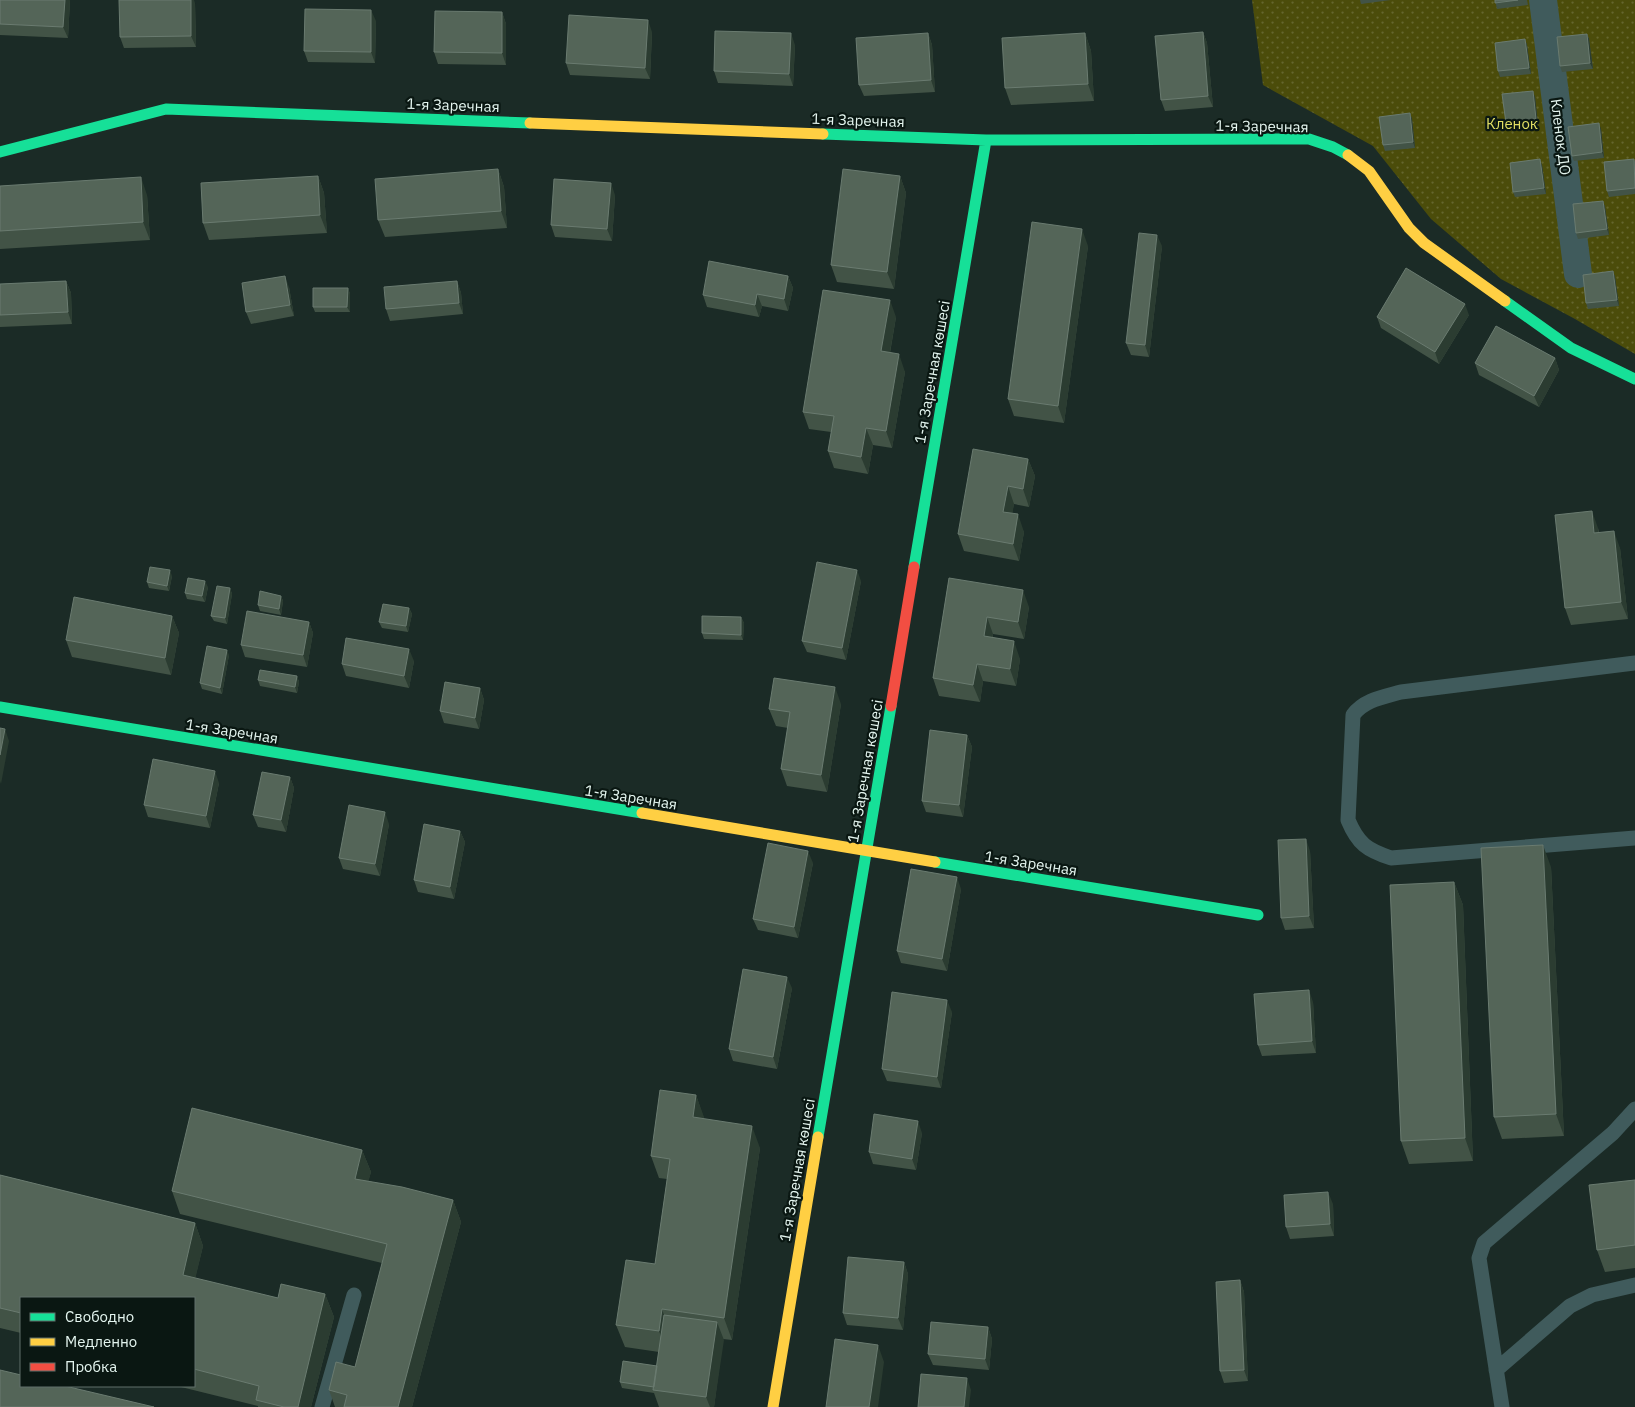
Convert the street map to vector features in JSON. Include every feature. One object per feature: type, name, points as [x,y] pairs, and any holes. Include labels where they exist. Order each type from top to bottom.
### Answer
[{"type":"street","name":"Кленок ДО","points":[[1543,0],[1578,274]]},
{"type":"street","name":"1-я Заречная","points":[[0,152],[166,109],[986,140],[1309,139],[1332,147],[1354,158],[1369,171],[1409,228],[1424,243],[1571,348],[1635,379]]},
{"type":"street","name":"1-я Заречная көшесі","points":[[773,1407],[986,140]]},
{"type":"street","name":"1-я Заречная","points":[[0,707],[1258,916]]},
{"type":"lane","points":[[1635,663],[1401,692],[1359,707],[1353,715],[1348,820],[1354,835],[1363,846],[1391,858],[1635,838]]},
{"type":"lane","points":[[1502,1407],[1478,1258],[1484,1243],[1613,1133],[1635,1109]]},
{"type":"lane","points":[[1496,1370],[1570,1306],[1592,1295],[1635,1285]]},
{"type":"lane","points":[[322,1407],[354,1295]]},
{"type":"green space","name":"Кленок","points":[[1252,0],[1635,0],[1635,354],[1501,279],[1431,219],[1373,146],[1263,85]]},
{"type":"building","points":[[0,0],[65,0],[63,27],[0,24]]},
{"type":"building","points":[[119,0],[191,0],[191,36],[120,37]]},
{"type":"building","points":[[1495,0],[1518,0],[1495,3]]},
{"type":"building","points":[[305,9],[371,10],[371,52],[304,51]]},
{"type":"building","points":[[435,11],[502,12],[502,53],[434,52]]},
{"type":"building","points":[[569,15],[648,20],[645,68],[566,63]]},
{"type":"building","points":[[715,31],[791,33],[789,74],[714,71]]},
{"type":"building","points":[[1203,32],[1208,96],[1161,100],[1155,36]]},
{"type":"building","points":[[928,33],[931,80],[859,85],[856,38]]},
{"type":"building","points":[[1085,33],[1088,84],[1005,88],[1002,38]]},
{"type":"building","points":[[1587,34],[1590,63],[1560,66],[1557,37]]},
{"type":"building","points":[[1525,39],[1529,68],[1498,71],[1495,43]]},
{"type":"building","points":[[1533,91],[1536,119],[1506,123],[1502,94]]},
{"type":"building","points":[[1410,113],[1413,142],[1383,145],[1379,117]]},
{"type":"building","points":[[1599,123],[1602,152],[1572,156],[1568,127]]},
{"type":"building","points":[[1540,159],[1544,188],[1513,192],[1510,163]]},
{"type":"building","points":[[1634,159],[1635,188],[1607,191],[1604,162]]},
{"type":"building","points":[[498,169],[501,211],[378,220],[375,179]]},
{"type":"building","points":[[843,169],[900,176],[887,272],[831,265]]},
{"type":"building","points":[[318,176],[320,215],[203,223],[201,183]]},
{"type":"building","points":[[141,177],[143,222],[0,231],[0,186]]},
{"type":"building","points":[[554,179],[611,183],[607,229],[551,225]]},
{"type":"building","points":[[1603,201],[1607,229],[1576,233],[1573,204]]},
{"type":"building","points":[[1032,222],[1082,229],[1058,406],[1008,399]]},
{"type":"building","points":[[1139,233],[1157,235],[1145,345],[1126,343]]},
{"type":"building","points":[[709,261],[788,276],[784,299],[757,294],[755,305],[703,295]]},
{"type":"building","points":[[1406,268],[1465,304],[1435,352],[1377,317]]},
{"type":"building","points":[[1613,271],[1617,300],[1586,303],[1583,275]]},
{"type":"building","points":[[285,276],[290,305],[246,312],[242,283]]},
{"type":"building","points":[[66,281],[68,312],[0,315],[0,284]]},
{"type":"building","points":[[457,281],[459,303],[386,309],[384,287]]},
{"type":"building","points":[[313,288],[348,288],[347,307],[313,307]]},
{"type":"building","points":[[823,290],[890,300],[881,351],[899,354],[886,431],[866,428],[861,457],[828,451],[834,416],[803,412]]},
{"type":"building","points":[[1496,326],[1555,358],[1534,396],[1475,363]]},
{"type":"building","points":[[973,449],[1028,459],[1023,489],[1008,486],[1003,512],[1018,514],[1013,544],[958,534]]},
{"type":"building","points":[[1592,511],[1594,533],[1614,531],[1621,602],[1565,608],[1555,515]]},
{"type":"building","points":[[817,562],[857,570],[842,648],[802,641]]},
{"type":"building","points":[[150,567],[170,570],[167,586],[147,582]]},
{"type":"building","points":[[188,578],[205,581],[202,596],[185,593]]},
{"type":"building","points":[[949,578],[1023,590],[1018,622],[987,617],[984,636],[1014,641],[1010,669],[977,664],[973,685],[933,678]]},
{"type":"building","points":[[217,586],[230,588],[225,618],[211,616]]},
{"type":"building","points":[[260,591],[281,596],[279,609],[258,605]]},
{"type":"building","points":[[74,597],[172,616],[165,658],[66,640]]},
{"type":"building","points":[[383,604],[409,608],[406,626],[379,622]]},
{"type":"building","points":[[247,611],[309,622],[303,655],[241,645]]},
{"type":"building","points":[[702,616],[741,617],[741,635],[702,633]]},
{"type":"building","points":[[346,638],[409,649],[404,676],[342,664]]},
{"type":"building","points":[[207,646],[227,650],[220,688],[200,683]]},
{"type":"building","points":[[260,670],[297,676],[295,687],[258,680]]},
{"type":"building","points":[[774,678],[835,687],[821,775],[781,769],[790,712],[769,709]]},
{"type":"building","points":[[445,682],[480,688],[475,718],[440,711]]},
{"type":"building","points":[[0,728],[5,729],[0,755]]},
{"type":"building","points":[[930,730],[967,735],[959,805],[922,801]]},
{"type":"building","points":[[153,759],[215,771],[206,816],[144,805]]},
{"type":"building","points":[[262,772],[290,777],[281,820],[253,815]]},
{"type":"building","points":[[349,805],[385,812],[375,864],[339,858]]},
{"type":"building","points":[[424,824],[460,831],[450,887],[414,880]]},
{"type":"building","points":[[1306,839],[1309,916],[1281,918],[1278,840]]},
{"type":"building","points":[[768,843],[808,851],[794,927],[753,919]]},
{"type":"building","points":[[1543,845],[1556,1114],[1494,1117],[1481,848]]},
{"type":"building","points":[[911,869],[957,877],[942,959],[897,951]]},
{"type":"building","points":[[1454,882],[1465,1138],[1401,1141],[1390,885]]},
{"type":"building","points":[[743,969],[787,977],[773,1057],[729,1049]]},
{"type":"building","points":[[1309,990],[1312,1041],[1258,1045],[1254,994]]},
{"type":"building","points":[[892,992],[947,1000],[937,1077],[882,1069]]},
{"type":"building","points":[[660,1090],[696,1095],[693,1117],[752,1126],[724,1318],[662,1309],[659,1331],[616,1325],[626,1260],[655,1264],[670,1159],[651,1156]]},
{"type":"building","points":[[192,1108],[362,1150],[355,1179],[402,1187],[453,1200],[398,1407],[344,1407],[347,1395],[329,1390],[336,1362],[355,1367],[387,1244],[172,1191]]},
{"type":"building","points":[[874,1114],[918,1121],[912,1159],[869,1152]]},
{"type":"building","points":[[0,1175],[195,1223],[183,1275],[278,1298],[281,1284],[325,1294],[298,1407],[284,1407],[256,1400],[259,1386],[195,1369],[195,1297],[20,1297],[20,1313],[0,1308]]},
{"type":"building","points":[[1635,1180],[1635,1245],[1597,1250],[1589,1185]]},
{"type":"building","points":[[1328,1192],[1330,1224],[1286,1227],[1284,1195]]},
{"type":"building","points":[[848,1257],[904,1262],[898,1318],[843,1313]]},
{"type":"building","points":[[1240,1280],[1244,1370],[1220,1371],[1216,1282]]},
{"type":"building","points":[[664,1315],[717,1322],[706,1397],[653,1390]]},
{"type":"building","points":[[931,1322],[988,1327],[985,1359],[928,1354]]},
{"type":"building","points":[[835,1339],[878,1345],[869,1407],[826,1407]]},
{"type":"building","points":[[623,1361],[657,1366],[654,1387],[620,1382]]},
{"type":"building","points":[[0,1370],[20,1375],[20,1387],[69,1387],[154,1407],[0,1407]]},
{"type":"building","points":[[921,1374],[967,1378],[964,1407],[918,1407]]},
{"type":"traffic: fast","points":[[0,152],[166,109],[530,123]]},
{"type":"traffic: fast","points":[[823,134],[986,140],[1309,139],[1333,147],[1348,155]]},
{"type":"traffic: fast","points":[[914,567],[986,140]]},
{"type":"traffic: fast","points":[[1505,301],[1571,348],[1635,379]]},
{"type":"traffic: fast","points":[[818,1137],[891,706]]},
{"type":"traffic: fast","points":[[0,707],[642,813]]},
{"type":"traffic: fast","points":[[935,862],[1258,915]]},
{"type":"traffic: slow","points":[[530,123],[823,134]]},
{"type":"traffic: slow","points":[[1348,155],[1369,171],[1409,228],[1424,243],[1505,301]]},
{"type":"traffic: slow","points":[[642,813],[935,862]]},
{"type":"traffic: slow","points":[[773,1407],[818,1137]]},
{"type":"traffic: jam","points":[[891,706],[914,567]]}]
